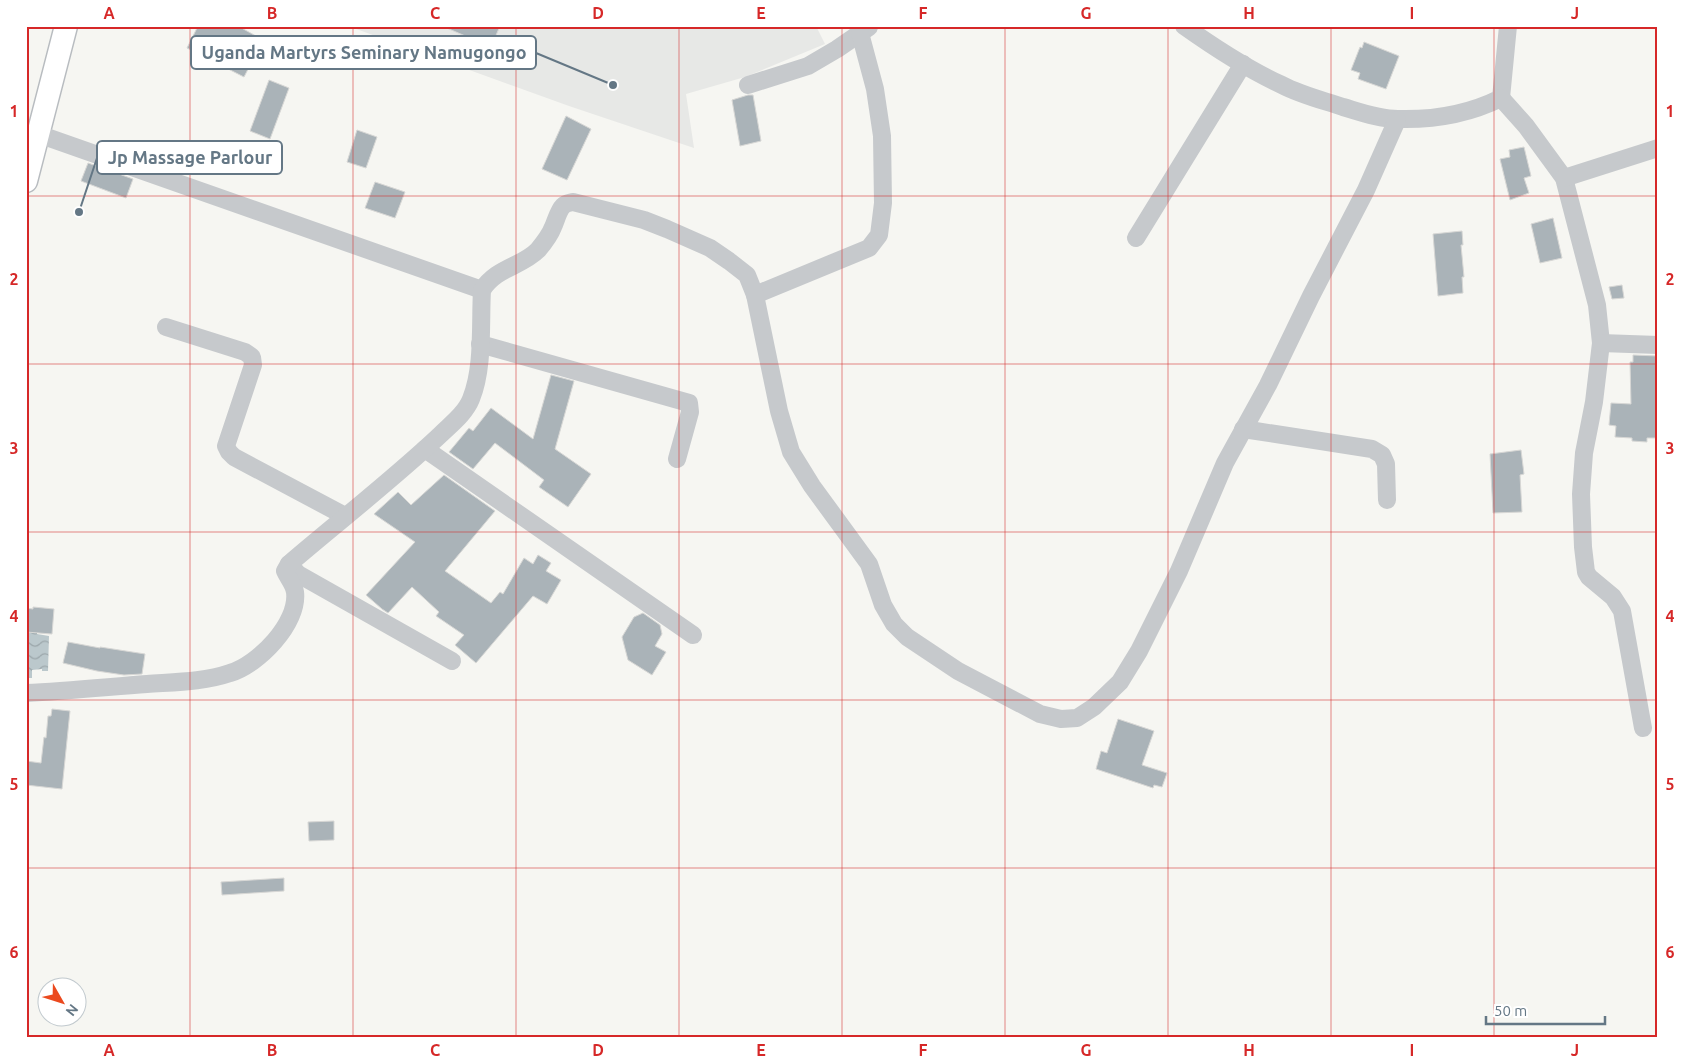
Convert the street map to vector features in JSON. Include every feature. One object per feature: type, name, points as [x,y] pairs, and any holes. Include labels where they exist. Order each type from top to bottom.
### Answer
[{"type":"main road","points":[[26,181],[66,26]]},
{"type":"street","points":[[1184,26],[1215,48],[1281,85],[1364,114],[1397,120],[1451,116],[1480,108],[1501,98]]},
{"type":"street","points":[[1508,26],[1501,98],[1526,126],[1564,178],[1597,305],[1602,343],[1594,402],[1584,452],[1581,494],[1583,547],[1586,572],[1589,577],[1613,597],[1622,611],[1642,728]]},
{"type":"street","points":[[748,85],[808,66],[865,30],[882,136],[883,203],[879,235],[869,248],[755,295]]},
{"type":"street","points":[[1136,238],[1242,64]]},
{"type":"street","points":[[26,693],[192,680],[230,673],[246,666],[270,647],[293,608],[295,591],[285,571],[288,564],[425,449],[463,412],[470,402],[474,390],[479,364],[482,290],[495,276],[538,250],[552,230],[561,207],[566,203],[573,202],[644,220],[710,248],[747,275],[755,295],[779,411],[791,452],[812,486],[869,564],[883,604],[894,624],[907,637],[958,671],[1040,714],[1061,719],[1078,718],[1120,682],[1140,651],[1175,580],[1225,463],[1366,190],[1397,120]]},
{"type":"street","points":[[38,134],[482,290]]},
{"type":"street","points":[[1564,178],[1658,148]]},
{"type":"street","points":[[166,327],[245,352],[252,357],[253,364],[226,446],[229,452],[234,457],[344,516]]},
{"type":"street","points":[[1602,343],[1658,345]]},
{"type":"street","points":[[480,344],[689,403],[690,412],[677,459]]},
{"type":"street","points":[[1243,429],[1372,449],[1382,456],[1386,464],[1387,500]]},
{"type":"street","points":[[425,449],[693,635]]},
{"type":"street","points":[[288,564],[298,574],[452,661]]},
{"type":"shaded area","points":[[348,26],[816,26],[825,44],[745,77],[686,94],[694,148],[569,106]]},
{"type":"water","points":[[26,628],[37,630],[37,634],[49,636],[48,671],[42,671],[42,669],[32,670],[32,678],[26,678]]},
{"type":"building","points":[[198,26],[238,26],[263,40],[244,77],[187,48]]},
{"type":"building","points":[[442,26],[500,26],[491,47]]},
{"type":"building","points":[[1364,42],[1399,56],[1386,89],[1358,79],[1360,73],[1351,70],[1360,47],[1362,48]]},
{"type":"building","points":[[269,80],[289,88],[270,139],[250,131]]},
{"type":"building","points":[[753,95],[761,141],[740,146],[732,100]]},
{"type":"building","points":[[566,116],[591,129],[567,180],[542,169]]},
{"type":"building","points":[[357,130],[377,137],[366,168],[347,162]]},
{"type":"building","points":[[1524,147],[1531,176],[1524,178],[1529,193],[1510,200],[1500,159],[1510,157],[1509,150]]},
{"type":"building","points":[[88,163],[133,179],[126,198],[81,181]]},
{"type":"building","points":[[375,182],[405,192],[395,218],[365,208]]},
{"type":"building","points":[[1553,218],[1562,258],[1540,263],[1531,224]]},
{"type":"building","points":[[1462,231],[1463,293],[1438,296],[1433,234]]},
{"type":"building","points":[[1622,285],[1624,298],[1612,299],[1609,287]]},
{"type":"building","points":[[1633,355],[1658,356],[1658,438],[1647,438],[1647,442],[1632,441],[1632,438],[1615,437],[1616,426],[1609,425],[1611,403],[1631,404],[1630,362],[1633,362]]},
{"type":"building","points":[[551,375],[574,381],[555,449],[591,474],[568,507],[539,487],[544,480],[495,443],[473,469],[449,452],[469,428],[473,431],[491,408],[533,439]]},
{"type":"building","points":[[1521,450],[1524,474],[1520,475],[1522,512],[1493,513],[1490,454]]},
{"type":"building","points":[[444,475],[495,511],[445,571],[491,603],[500,592],[503,594],[524,558],[533,564],[538,555],[551,563],[546,571],[561,580],[547,604],[533,596],[476,663],[455,645],[464,635],[436,616],[439,612],[412,587],[388,613],[366,595],[415,542],[374,514],[398,492],[411,505]]},
{"type":"building","points":[[33,607],[54,609],[52,634],[26,632],[26,608],[33,609]]},
{"type":"building","points":[[643,613],[660,625],[662,634],[655,646],[666,652],[652,675],[628,660],[622,637],[634,617]]},
{"type":"building","points":[[68,642],[145,654],[142,674],[124,675],[63,663]]},
{"type":"building","points":[[52,709],[70,711],[62,789],[26,785],[26,761],[41,763],[48,716],[51,716]]},
{"type":"building","points":[[1118,719],[1154,731],[1142,765],[1167,773],[1162,787],[1154,785],[1153,788],[1096,769],[1101,751],[1107,753]]},
{"type":"building","points":[[334,821],[334,840],[309,841],[308,822]]},
{"type":"building","points":[[284,878],[284,891],[222,895],[221,882]]},
{"type":"place","name":"Uganda Martyrs Seminary Namugongo","points":[[613,85]]},
{"type":"place","name":"Jp Massage Parlour","points":[[79,212]]}]
